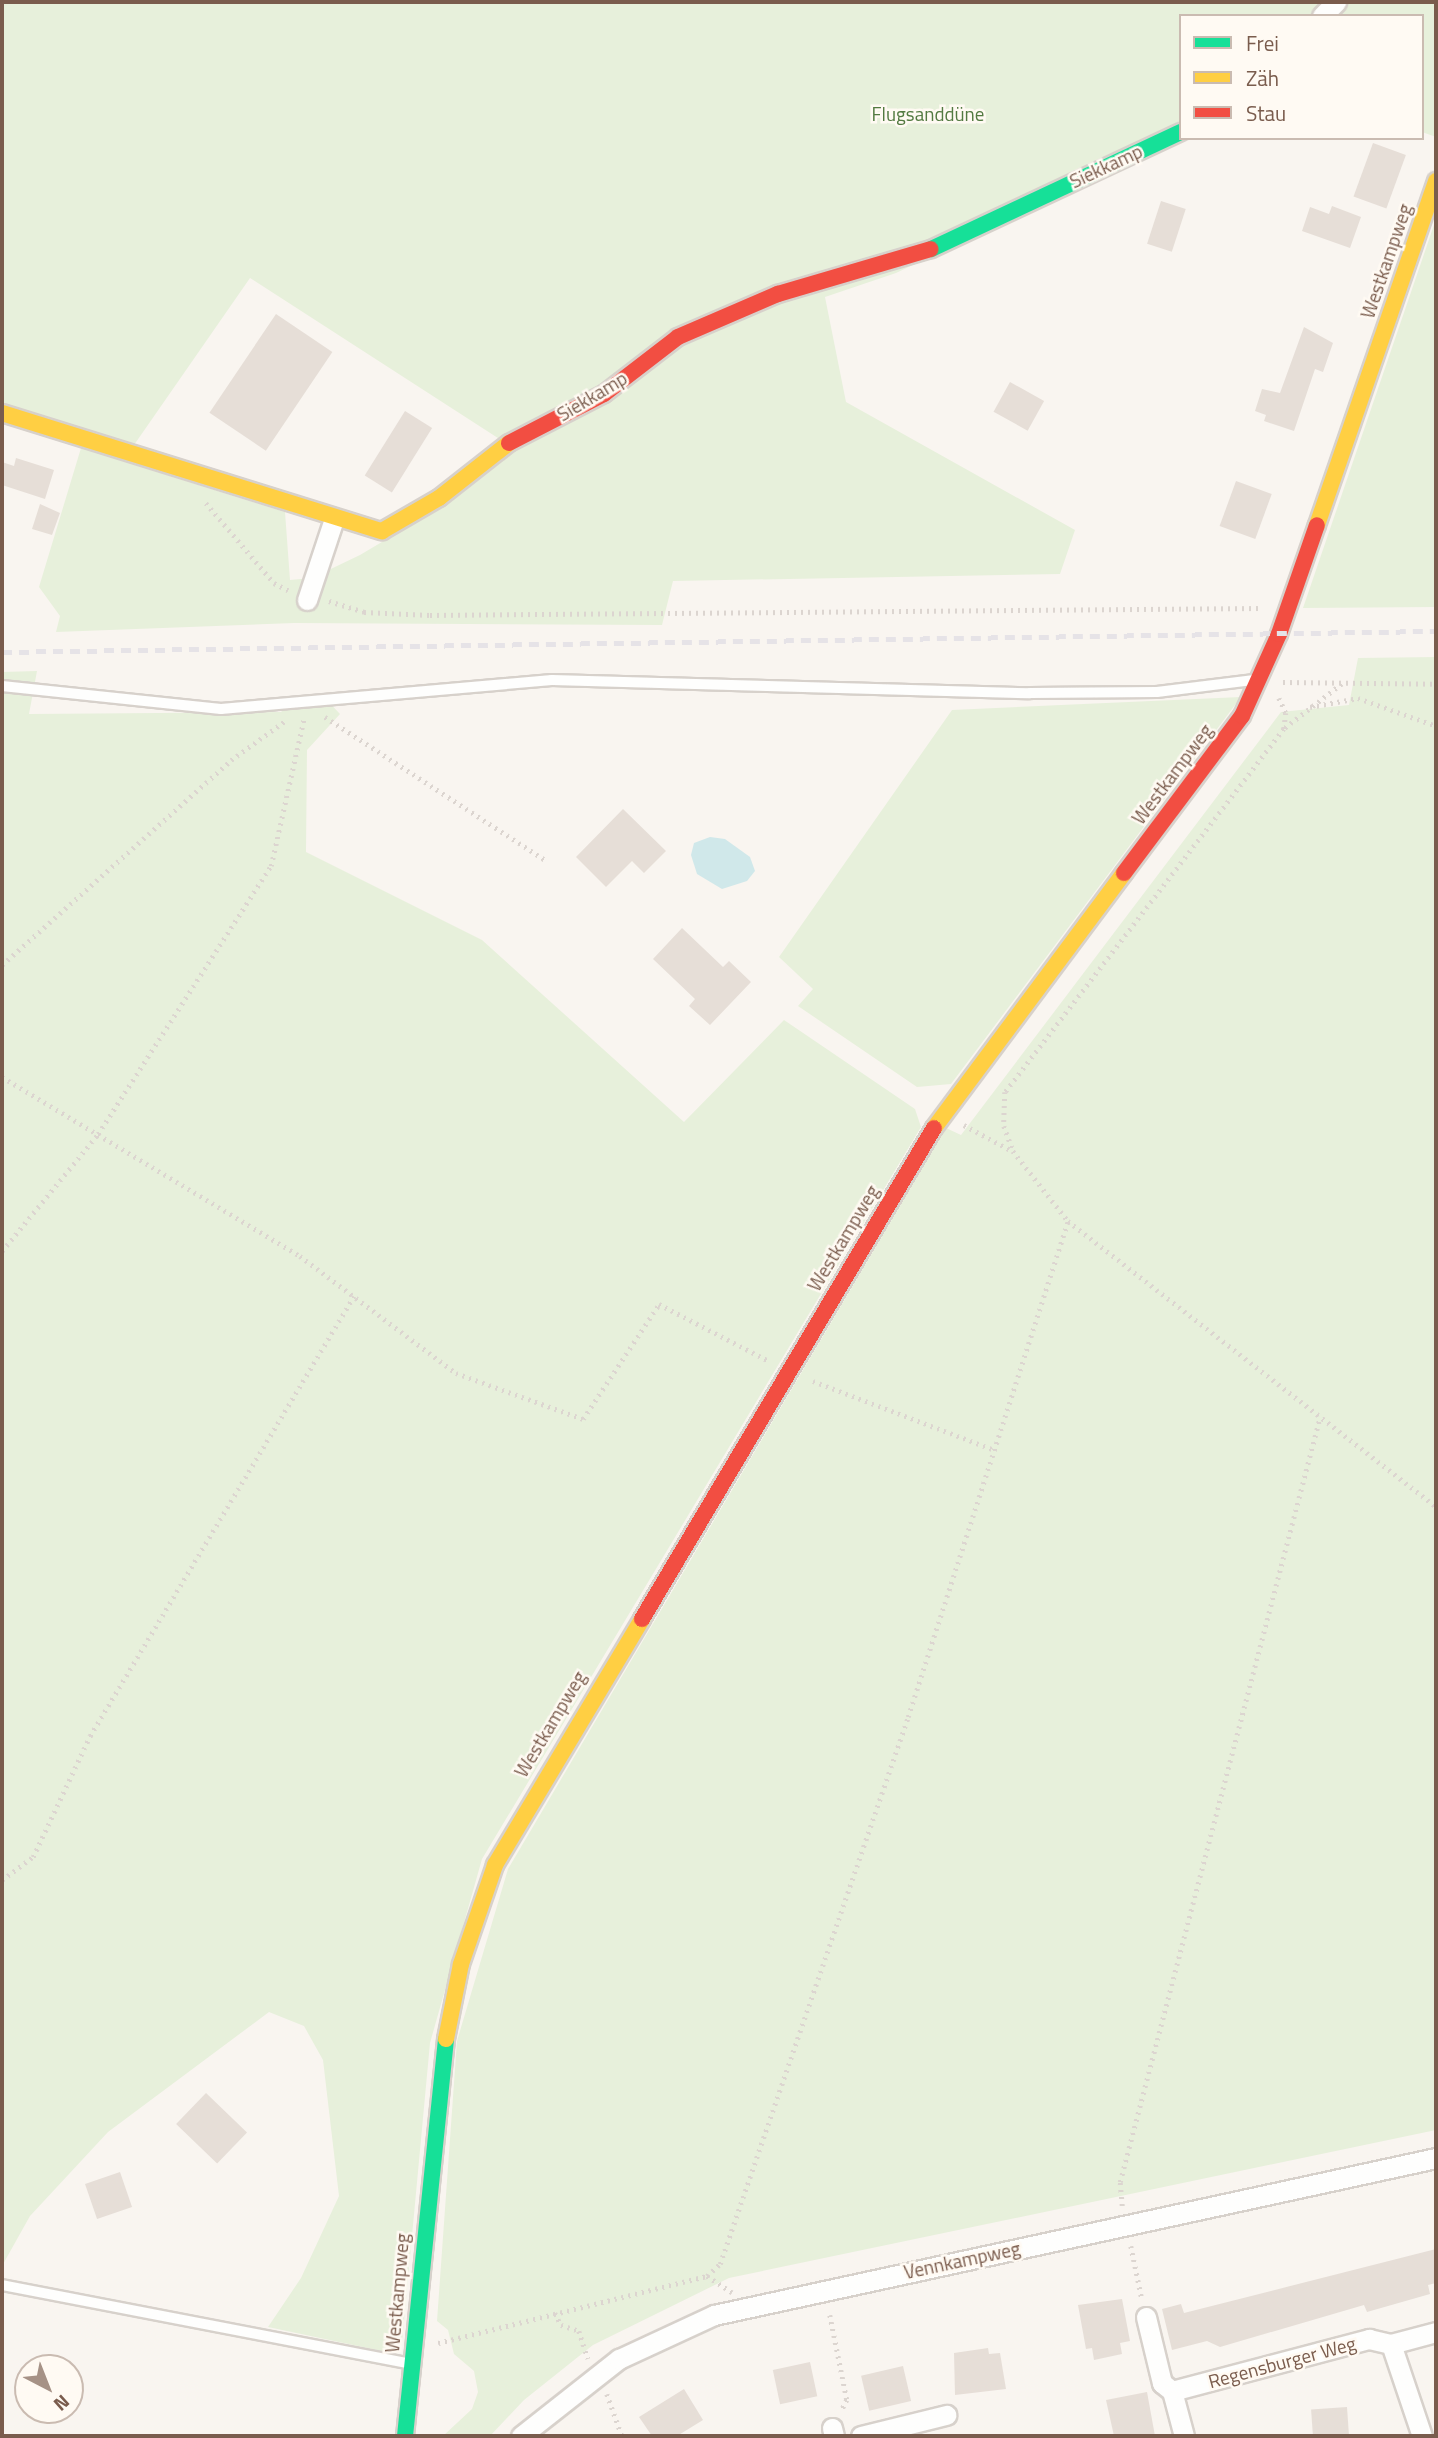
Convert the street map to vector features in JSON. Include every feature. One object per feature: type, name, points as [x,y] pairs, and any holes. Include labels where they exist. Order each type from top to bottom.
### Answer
[{"type":"street","name":"Siekkamp","points":[[2,413],[196,472],[334,519],[382,531],[439,498],[502,447],[604,394],[678,337],[778,294],[909,259],[1179,133]]},
{"type":"street","name":"Westkampweg","points":[[405,2436],[446,2037],[461,1964],[495,1864],[941,1116],[1242,716],[1261,679],[1288,609],[1436,181]]},
{"type":"street","points":[[307,600],[334,519]]},
{"type":"street","name":"Vennkampweg","points":[[521,2436],[596,2374],[696,2321],[739,2308],[1436,2158]]},
{"type":"street","points":[[1146,2317],[1162,2383],[1172,2390],[1184,2436]]},
{"type":"street","name":"Regensburger Weg","points":[[1172,2390],[1369,2339],[1391,2344],[1436,2332]]},
{"type":"street","points":[[1391,2344],[1422,2436]]},
{"type":"street","points":[[861,2436],[946,2415]]},
{"type":"lane","points":[[2,686],[221,709],[308,704],[552,680],[1055,693],[1157,692],[1261,679]]},
{"type":"lane","name":"Westkampweg","points":[[2,2286],[412,2357]]},
{"type":"path","points":[[196,472],[192,485],[224,529],[274,583],[307,600],[365,612],[430,615],[1288,609]]},
{"type":"path","points":[[1261,679],[1342,684],[1436,684]]},
{"type":"path","points":[[1342,684],[1308,707],[1284,729],[1005,1092],[1004,1126],[1013,1151],[1069,1221],[1436,1506]]},
{"type":"path","points":[[1308,707],[1358,698],[1436,726]]},
{"type":"path","points":[[308,704],[545,860]]},
{"type":"path","points":[[2,965],[231,760],[308,704]]},
{"type":"path","points":[[2,1251],[98,1133],[271,866],[308,704]]},
{"type":"path","points":[[2,1077],[300,1256],[456,1373],[583,1419],[659,1304],[788,1371],[995,1450]]},
{"type":"path","points":[[941,1116],[1013,1151]]},
{"type":"path","points":[[412,2357],[555,2313],[707,2276],[720,2264],[995,1450],[1069,1221]]},
{"type":"path","points":[[2,1880],[33,1857],[90,1736],[354,1296]]},
{"type":"path","points":[[1126,2225],[1119,2182],[1320,1417]]},
{"type":"path","points":[[1132,2250],[1146,2317]]},
{"type":"path","points":[[555,2313],[561,2325],[584,2338],[622,2436]]},
{"type":"path","points":[[830,2315],[847,2400],[833,2432]]},
{"type":"green space","name":"Flugsanddüne","points":[[2,2],[1436,2],[1436,137],[1424,133],[1424,14],[1179,14],[1179,139],[896,273],[825,297],[846,402],[1075,530],[1060,574],[673,581],[662,625],[294,623],[56,632],[60,616],[39,587],[81,448],[285,512],[290,580],[312,578],[360,555],[451,501],[501,440],[250,278],[134,445],[2,404]]},
{"type":"green space","points":[[1436,219],[1436,607],[1303,608]]},
{"type":"green space","points":[[1436,657],[1436,2130],[729,2278],[593,2345],[524,2400],[490,2436],[443,2436],[472,2409],[478,2392],[474,2371],[454,2354],[448,2330],[437,2321],[457,2041],[508,1869],[946,1128],[961,1135],[1281,712],[1349,705],[1358,658]]},
{"type":"green space","points":[[37,671],[29,714],[281,712],[296,697],[322,695],[340,714],[307,750],[306,852],[482,940],[684,1122],[784,1020],[915,1109],[921,1127],[482,1859],[430,2043],[402,2343],[391,2353],[268,2327],[301,2278],[339,2196],[323,2060],[304,2026],[269,2012],[108,2132],[30,2216],[2,2266],[2,672]]},
{"type":"green space","points":[[1241,697],[951,1084],[917,1087],[798,1006],[813,989],[779,957],[952,710]]},
{"type":"water","points":[[710,837],[725,839],[750,857],[755,871],[747,881],[722,889],[697,874],[691,855],[694,843]]},
{"type":"building","points":[[1373,143],[1406,155],[1386,209],[1354,197]]},
{"type":"building","points":[[1161,201],[1186,209],[1172,252],[1147,244]]},
{"type":"building","points":[[1332,206],[1361,217],[1350,248],[1302,231],[1310,207],[1329,214]]},
{"type":"building","points":[[276,314],[332,352],[266,451],[209,413]]},
{"type":"building","points":[[1304,327],[1333,343],[1323,372],[1315,369],[1294,431],[1264,421],[1266,415],[1255,411],[1262,389],[1280,393]]},
{"type":"building","points":[[1010,382],[1044,401],[1028,431],[994,412]]},
{"type":"building","points":[[405,411],[432,428],[392,492],[365,475]]},
{"type":"building","points":[[16,458],[54,470],[45,499],[2,485],[2,462],[14,466]]},
{"type":"building","points":[[1236,481],[1272,494],[1255,539],[1220,526]]},
{"type":"building","points":[[40,504],[60,513],[52,535],[32,529]]},
{"type":"building","points":[[623,809],[666,851],[644,873],[632,861],[606,887],[576,857]]},
{"type":"building","points":[[682,928],[723,967],[729,961],[751,982],[710,1025],[689,1006],[695,999],[653,959]]},
{"type":"building","points":[[206,2093],[247,2133],[217,2164],[176,2124]]},
{"type":"building","points":[[120,2172],[132,2207],[97,2219],[85,2184]]},
{"type":"building","points":[[1436,2249],[1436,2283],[1428,2285],[1430,2294],[1367,2312],[1364,2305],[1220,2347],[1207,2341],[1172,2350],[1162,2309],[1181,2304],[1184,2313]]},
{"type":"building","points":[[1122,2299],[1130,2341],[1120,2343],[1122,2354],[1094,2360],[1092,2348],[1086,2349],[1078,2305]]},
{"type":"building","points":[[988,2348],[989,2354],[1000,2353],[1006,2389],[955,2395],[954,2353]]},
{"type":"building","points":[[810,2362],[817,2396],[780,2404],[773,2370]]},
{"type":"building","points":[[903,2366],[911,2401],[869,2411],[861,2376]]},
{"type":"building","points":[[684,2389],[703,2420],[677,2436],[652,2436],[639,2417]]},
{"type":"building","points":[[1147,2392],[1155,2436],[1114,2436],[1106,2400]]},
{"type":"building","points":[[1347,2407],[1349,2436],[1313,2436],[1311,2410]]},
{"type":"railway","points":[[2,652],[1436,631]]},
{"type":"traffic: fast","points":[[931,249],[1179,133]]},
{"type":"traffic: fast","points":[[405,2436],[446,2039]]},
{"type":"traffic: slow","points":[[1317,525],[1436,181]]},
{"type":"traffic: slow","points":[[2,413],[382,531],[439,498],[509,443]]},
{"type":"traffic: slow","points":[[934,1128],[1124,873]]},
{"type":"traffic: slow","points":[[446,2039],[461,1964],[495,1865],[642,1619]]},
{"type":"traffic: jam","points":[[509,443],[604,394],[678,337],[778,294],[931,249]]},
{"type":"traffic: jam","points":[[1124,873],[1242,716],[1279,634],[1317,525]]},
{"type":"traffic: jam","points":[[642,1619],[934,1128]]}]
